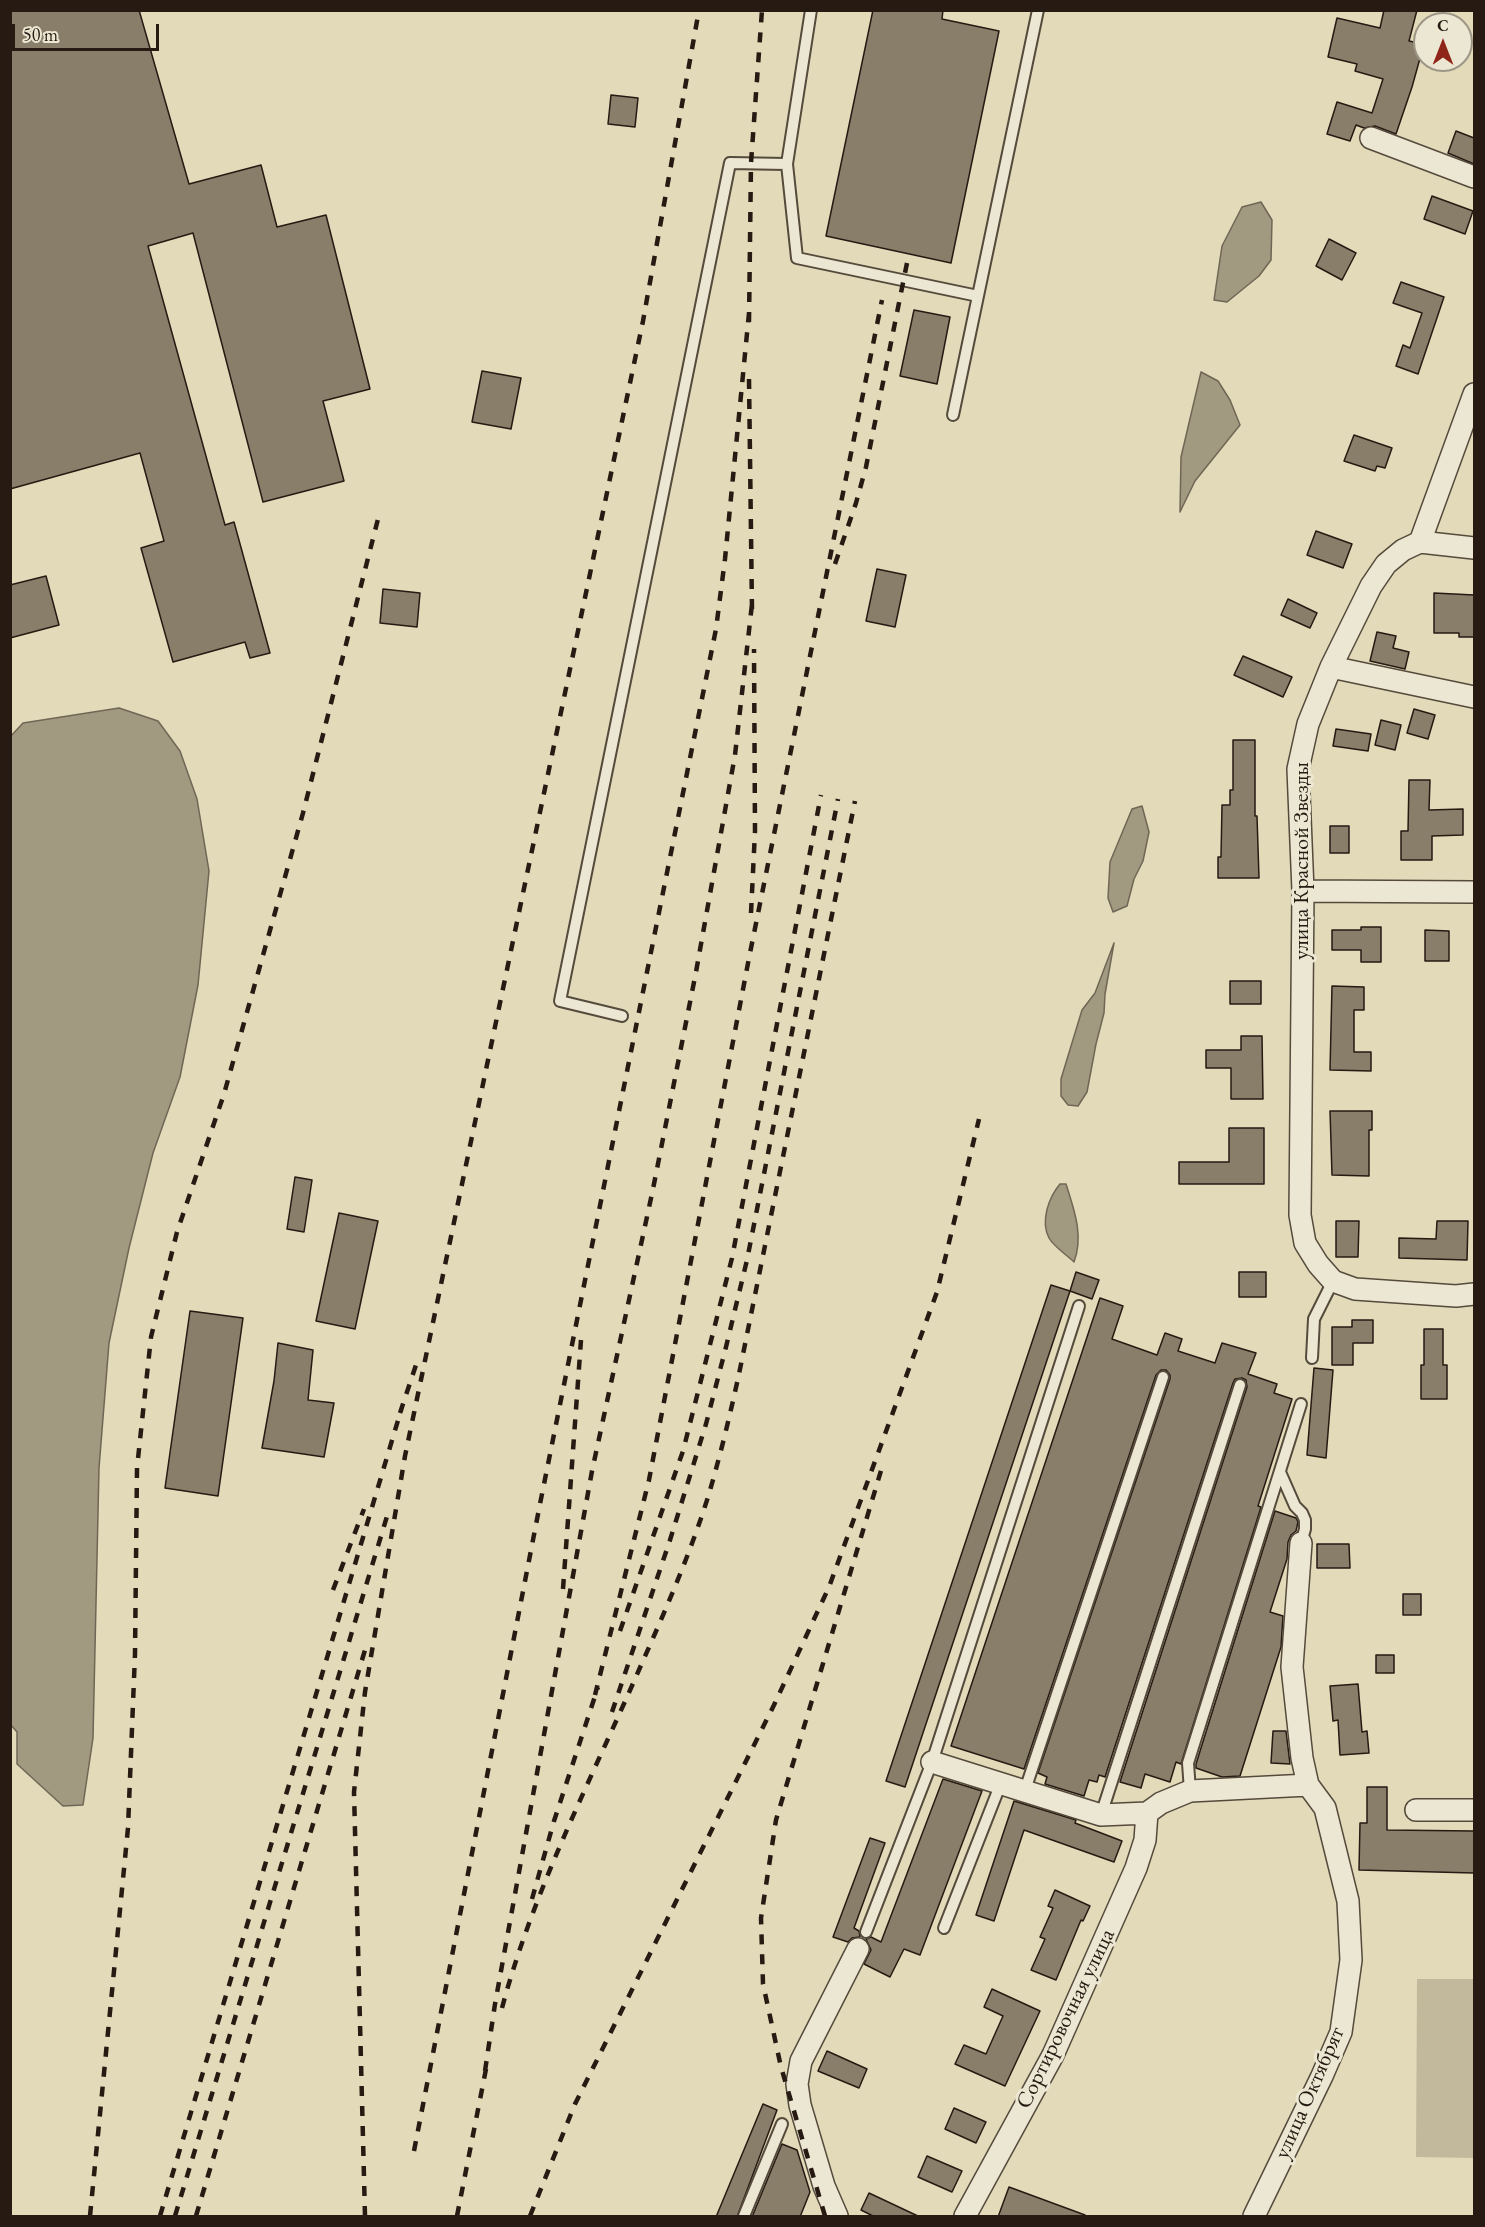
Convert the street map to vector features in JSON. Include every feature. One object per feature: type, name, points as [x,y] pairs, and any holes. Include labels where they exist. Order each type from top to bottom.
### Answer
[{"type":"street","points":[[1371,138],[1474,177]]},
{"type":"street","points":[[1474,394],[1420,542],[1474,548]]},
{"type":"street","name":"улица Красной Звезды","points":[[1333,1281],[1318,1264],[1305,1243],[1300,1215],[1303,891],[1298,769],[1308,724],[1331,667],[1371,586],[1386,564],[1403,550],[1420,542]]},
{"type":"street","points":[[1331,667],[1474,698]]},
{"type":"street","points":[[1303,891],[1474,892]]},
{"type":"street","points":[[1333,1281],[1355,1289],[1456,1296],[1474,1294]]},
{"type":"street","name":"улица Октябрят","points":[[1254,2217],[1341,2032],[1352,1960],[1348,1900],[1325,1808],[1308,1785],[1302,1765],[1292,1667],[1301,1543]]},
{"type":"street","points":[[932,1762],[1101,1815],[1147,1813],[1161,1803],[1190,1791],[1308,1785]]},
{"type":"street","points":[[1416,1810],[1474,1810]]},
{"type":"street","name":"Сортировочная улица","points":[[965,2217],[1058,2044],[1136,1868],[1145,1840],[1147,1813]]},
{"type":"street","points":[[837,2217],[824,2186],[800,2105],[797,2084],[801,2061],[862,1941]]},
{"type":"lane","points":[[811,10],[787,164],[797,258],[978,296]]},
{"type":"lane","points":[[953,415],[1038,10]]},
{"type":"lane","points":[[622,1016],[560,1002],[562,990],[730,163],[787,164]]},
{"type":"lane","points":[[1312,1358],[1314,1319],[1333,1281]]},
{"type":"lane","points":[[862,1941],[932,1762],[1079,1306]]},
{"type":"lane","points":[[1025,1790],[1163,1377]]},
{"type":"lane","points":[[1101,1815],[1240,1385]]},
{"type":"lane","points":[[1190,1791],[1188,1763],[1301,1404]]},
{"type":"lane","points":[[1280,1472],[1295,1506],[1305,1520],[1301,1543]]},
{"type":"lane","points":[[944,1928],[1001,1783]]},
{"type":"lane","points":[[744,2217],[782,2124]]},
{"type":"shaded area","points":[[1261,202],[1272,220],[1271,260],[1259,276],[1227,302],[1214,300],[1222,246],[1242,207]]},
{"type":"shaded area","points":[[1201,372],[1218,381],[1230,400],[1240,425],[1195,481],[1180,512],[1181,457]]},
{"type":"shaded area","points":[[119,708],[158,721],[180,751],[197,799],[209,871],[198,985],[180,1077],[153,1153],[129,1248],[109,1343],[99,1468],[93,1738],[83,1805],[63,1806],[17,1764],[17,1732],[10,1724],[10,737],[23,723]]},
{"type":"shaded area","points":[[1142,806],[1149,832],[1143,861],[1134,879],[1127,906],[1113,912],[1108,898],[1110,862],[1132,809]]},
{"type":"shaded area","points":[[1114,943],[1104,1013],[1087,1092],[1078,1106],[1068,1105],[1061,1096],[1061,1079],[1082,1010],[1095,993]]},
{"type":"shaded area","points":[[1060,1184],[1066,1184],[1077,1223],[1078,1242],[1074,1262],[1054,1245],[1046,1231],[1047,1210]]},
{"type":"shaded area","points":[[1417,1979],[1474,1979],[1474,2158],[1416,2157]]},
{"type":"building","points":[[10,10],[139,10],[189,184],[261,165],[277,227],[326,215],[370,389],[323,401],[344,481],[263,502],[193,233],[148,246],[225,525],[234,522],[270,653],[250,658],[245,642],[173,662],[141,548],[164,541],[140,453],[10,489]]},
{"type":"building","points":[[873,10],[943,10],[942,19],[999,31],[951,263],[826,236]]},
{"type":"building","points":[[1384,10],[1417,10],[1413,12],[1413,26],[1409,41],[1413,42],[1413,72],[1416,72],[1396,134],[1375,126],[1364,128],[1356,125],[1350,141],[1327,134],[1337,102],[1372,113],[1383,79],[1355,71],[1357,64],[1328,57],[1337,18],[1380,28]]},
{"type":"building","points":[[611,95],[638,98],[635,127],[608,124]]},
{"type":"building","points":[[1456,131],[1474,138],[1474,164],[1448,153]]},
{"type":"building","points":[[1432,196],[1473,211],[1465,234],[1424,219]]},
{"type":"building","points":[[1329,239],[1356,253],[1342,280],[1316,266]]},
{"type":"building","points":[[1401,282],[1444,297],[1418,374],[1396,366],[1403,345],[1410,348],[1422,313],[1393,303]]},
{"type":"building","points":[[914,310],[950,317],[937,384],[900,376]]},
{"type":"building","points":[[482,371],[521,378],[511,429],[472,422]]},
{"type":"building","points":[[1354,435],[1392,448],[1385,468],[1377,466],[1375,471],[1344,461]]},
{"type":"building","points":[[1316,531],[1352,544],[1343,568],[1307,555]]},
{"type":"building","points":[[877,569],[906,575],[895,627],[866,621]]},
{"type":"building","points":[[46,576],[59,625],[10,638],[10,585]]},
{"type":"building","points":[[383,589],[420,593],[417,627],[380,623]]},
{"type":"building","points":[[1434,593],[1474,595],[1474,637],[1459,637],[1459,633],[1434,633]]},
{"type":"building","points":[[1288,599],[1317,613],[1310,628],[1281,615]]},
{"type":"building","points":[[1377,632],[1396,636],[1393,648],[1409,652],[1405,669],[1370,661]]},
{"type":"building","points":[[1243,656],[1292,677],[1283,697],[1234,675]]},
{"type":"building","points":[[1414,709],[1435,715],[1428,739],[1407,733]]},
{"type":"building","points":[[1381,720],[1401,725],[1395,750],[1375,745]]},
{"type":"building","points":[[1336,729],[1371,734],[1368,751],[1333,746]]},
{"type":"building","points":[[1233,740],[1255,740],[1255,816],[1257,816],[1259,878],[1218,878],[1218,857],[1221,857],[1222,805],[1230,805],[1230,790],[1233,790]]},
{"type":"building","points":[[1409,780],[1430,780],[1429,810],[1463,809],[1463,835],[1432,836],[1432,860],[1401,860],[1401,831],[1408,831]]},
{"type":"building","points":[[1330,826],[1349,826],[1349,853],[1330,853]]},
{"type":"building","points":[[1361,927],[1381,927],[1381,962],[1361,962],[1361,950],[1332,950],[1332,930],[1361,930]]},
{"type":"building","points":[[1425,930],[1449,931],[1449,961],[1425,961]]},
{"type":"building","points":[[1230,981],[1261,981],[1261,1004],[1230,1004]]},
{"type":"building","points":[[1332,986],[1364,987],[1364,1010],[1354,1010],[1354,1052],[1371,1052],[1371,1071],[1330,1070]]},
{"type":"building","points":[[1241,1036],[1262,1036],[1263,1099],[1231,1099],[1231,1068],[1206,1068],[1206,1050],[1241,1050]]},
{"type":"building","points":[[1330,1111],[1372,1111],[1372,1130],[1369,1130],[1369,1176],[1332,1175]]},
{"type":"building","points":[[1229,1128],[1264,1128],[1264,1184],[1179,1184],[1179,1162],[1229,1162]]},
{"type":"building","points":[[295,1177],[312,1180],[304,1232],[287,1229]]},
{"type":"building","points":[[339,1213],[378,1221],[355,1329],[316,1321]]},
{"type":"building","points":[[1336,1221],[1359,1221],[1358,1257],[1336,1257]]},
{"type":"building","points":[[1437,1221],[1468,1221],[1467,1260],[1399,1258],[1399,1238],[1436,1239]]},
{"type":"building","points":[[1076,1272],[1099,1280],[1092,1299],[1070,1291]]},
{"type":"building","points":[[1239,1272],[1266,1272],[1266,1297],[1239,1297]]},
{"type":"building","points":[[1051,1285],[1070,1291],[905,1787],[886,1781]]},
{"type":"building","points":[[1100,1298],[1123,1306],[1112,1339],[1157,1355],[1165,1333],[1182,1339],[1178,1351],[1215,1363],[1222,1343],[1256,1353],[1248,1374],[1277,1384],[1274,1393],[1292,1399],[1181,1764],[1176,1762],[1170,1782],[1145,1774],[1141,1788],[1120,1782],[1247,1387],[1246,1380],[1242,1378],[1235,1379],[1233,1383],[1105,1777],[1099,1775],[1097,1782],[1089,1780],[1084,1796],[1045,1784],[1047,1777],[1038,1773],[1170,1379],[1166,1370],[1161,1370],[1156,1375],[1024,1769],[951,1746]]},
{"type":"building","points":[[190,1311],[243,1318],[218,1496],[165,1488]]},
{"type":"building","points":[[1352,1320],[1373,1320],[1373,1343],[1353,1343],[1353,1365],[1332,1365],[1332,1327],[1352,1327]]},
{"type":"building","points":[[1424,1329],[1443,1329],[1443,1365],[1447,1365],[1447,1399],[1421,1399]]},
{"type":"building","points":[[278,1343],[313,1350],[308,1400],[334,1403],[324,1457],[262,1448]]},
{"type":"building","points":[[1314,1368],[1333,1370],[1326,1458],[1307,1455]]},
{"type":"building","points":[[1275,1511],[1296,1518],[1298,1522],[1296,1531],[1288,1542],[1287,1559],[1270,1612],[1283,1616],[1281,1647],[1240,1776],[1222,1777],[1196,1768],[1196,1764]]},
{"type":"building","points":[[1317,1544],[1349,1544],[1350,1568],[1317,1568]]},
{"type":"building","points":[[1403,1594],[1421,1594],[1421,1615],[1403,1615]]},
{"type":"building","points":[[1376,1655],[1394,1655],[1394,1673],[1376,1673]]},
{"type":"building","points":[[1358,1684],[1362,1732],[1367,1731],[1369,1753],[1340,1755],[1338,1720],[1333,1721],[1330,1686]]},
{"type":"building","points":[[1273,1731],[1286,1731],[1290,1764],[1271,1763]]},
{"type":"building","points":[[943,1779],[982,1791],[920,1955],[904,1949],[890,1977],[864,1964],[871,1950],[866,1939],[871,1937],[881,1942]]},
{"type":"building","points":[[1367,1787],[1387,1787],[1387,1830],[1474,1831],[1474,1873],[1359,1870],[1360,1823],[1367,1823]]},
{"type":"building","points":[[1014,1801],[1076,1820],[1075,1823],[1122,1841],[1114,1862],[1024,1830],[994,1921],[976,1915]]},
{"type":"building","points":[[870,1838],[885,1843],[854,1928],[859,1931],[860,1937],[852,1938],[848,1942],[833,1937]]},
{"type":"building","points":[[1055,1890],[1090,1906],[1083,1921],[1081,1920],[1056,1980],[1031,1970],[1045,1939],[1040,1937],[1053,1908],[1048,1906]]},
{"type":"building","points":[[992,1989],[1040,2011],[1005,2086],[955,2064],[964,2045],[986,2054],[1003,2016],[984,2007]]},
{"type":"building","points":[[827,2051],[867,2069],[859,2088],[818,2071]]},
{"type":"building","points":[[763,2104],[777,2110],[737,2217],[716,2217]]},
{"type":"building","points":[[954,2108],[986,2122],[976,2143],[945,2129]]},
{"type":"building","points":[[782,2144],[797,2150],[810,2192],[800,2217],[752,2217]]},
{"type":"building","points":[[927,2156],[962,2171],[952,2192],[918,2177]]},
{"type":"building","points":[[1009,2187],[1085,2215],[1084,2217],[998,2217]]},
{"type":"building","points":[[869,2193],[920,2217],[875,2217],[861,2210]]},
{"type":"railway","points":[[365,2216],[354,1792],[365,1692],[405,1456],[643,321],[699,10]]},
{"type":"railway","points":[[749,322],[751,163],[762,10]]},
{"type":"railway","points":[[835,564],[866,467],[908,258]]},
{"type":"railway","points":[[595,1695],[649,1480],[749,958],[882,300]]},
{"type":"railway","points":[[414,2151],[540,1504],[716,629],[749,313]]},
{"type":"railway","points":[[749,379],[752,610]]},
{"type":"railway","points":[[90,2216],[128,1828],[135,1654],[137,1468],[151,1337],[177,1232],[224,1094],[303,813],[378,519]]},
{"type":"railway","points":[[485,2071],[495,2004],[592,1471],[653,1189],[696,972],[735,755],[752,604]]},
{"type":"railway","points":[[751,913],[755,831],[754,649]]},
{"type":"railway","points":[[620,1631],[683,1451],[732,1258],[821,795]]},
{"type":"railway","points":[[612,1712],[670,1540],[706,1424],[726,1347],[747,1260],[838,799]]},
{"type":"railway","points":[[502,2008],[515,1963],[547,1876],[669,1602],[708,1497],[739,1374],[855,801]]},
{"type":"railway","points":[[530,2216],[575,2104],[774,1705],[829,1587],[937,1292],[979,1119]]},
{"type":"railway","points":[[563,1589],[581,1340]]},
{"type":"railway","points":[[400,1413],[417,1362]]},
{"type":"railway","points":[[160,2216],[402,1407]]},
{"type":"railway","points":[[825,2216],[781,2067],[763,1984],[761,1918],[776,1820],[883,1464]]},
{"type":"railway","points":[[333,1590],[364,1509]]},
{"type":"railway","points":[[175,2216],[388,1513]]},
{"type":"railway","points":[[196,2216],[365,1650]]},
{"type":"railway","points":[[532,1899],[554,1821],[598,1687]]},
{"type":"railway","points":[[457,2216],[487,2064]]}]
